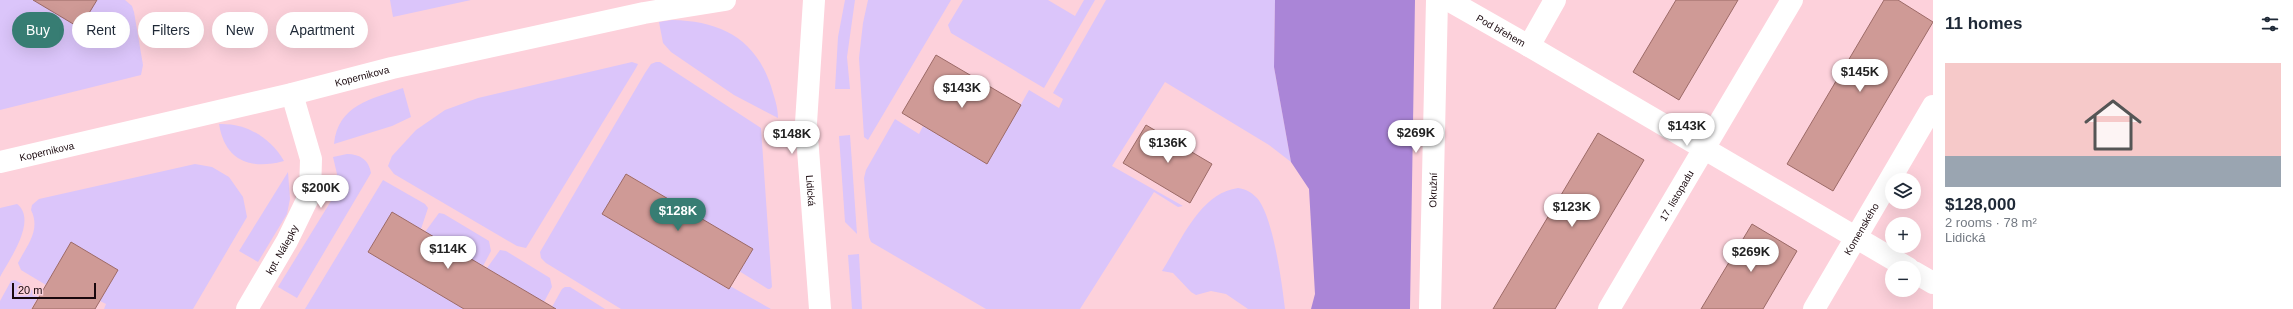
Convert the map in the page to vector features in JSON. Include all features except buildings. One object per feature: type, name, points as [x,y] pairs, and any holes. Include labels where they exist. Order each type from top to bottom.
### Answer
[{"type":"street","name":"Kopernikova","points":[[0,162],[292,94],[392,68],[636,14],[725,0]]},
{"type":"street","name":"Lidická","points":[[814,0],[806,123],[820,309]]},
{"type":"street","name":"Okružní","points":[[1430,309],[1437,0]]},
{"type":"street","name":"Pod břehem","points":[[1448,0],[1529,46],[1555,0]]},
{"type":"street","name":"17. listopadu","points":[[1609,309],[1792,0]]},
{"type":"street","points":[[1529,46],[1896,261]]},
{"type":"street","name":"kpt. Nálepky","points":[[247,309],[287,241],[310,194],[311,160],[292,94]]},
{"type":"street","name":"Komenského","points":[[1814,309],[1933,106]]},
{"type":"street","points":[[1921,276],[1933,283]]},
{"type":"shaded area","points":[[0,0],[125,0],[132,6],[138,36],[138,48],[140,48],[143,65],[141,75],[0,110]]},
{"type":"shaded area","points":[[390,0],[471,0],[393,17]]},
{"type":"shaded area","points":[[845,0],[855,0],[847,57],[850,89],[835,89],[838,37]]},
{"type":"shaded area","points":[[868,0],[951,0],[868,140],[864,137],[859,58],[863,23]]},
{"type":"shaded area","points":[[963,0],[1048,0],[1075,16],[1084,0],[1095,0],[1044,88],[951,33],[948,25]]},
{"type":"shaded area","points":[[1106,0],[1275,0],[1274,67],[1291,162],[1269,145],[1165,82],[1112,166],[1183,206],[1178,207],[1154,192],[1080,309],[986,309],[871,242],[869,237],[864,178],[866,170],[895,119],[919,134],[923,126],[987,164],[1029,90],[1059,108],[1063,99],[1053,93]]},
{"type":"shaded area","points":[[1275,0],[1415,0],[1410,309],[1311,309],[1315,294],[1309,189],[1291,162],[1274,67]]},
{"type":"shaded area","points":[[672,20],[705,24],[734,35],[745,44],[756,56],[764,69],[775,98],[778,118],[734,95],[671,52],[663,43],[659,22]]},
{"type":"shaded area","points":[[632,62],[638,64],[636,68],[526,248],[517,246],[394,174],[388,166],[392,156],[416,130],[445,110],[478,98]]},
{"type":"shaded area","points":[[660,62],[761,128],[772,287],[768,289],[739,271],[752,249],[627,174],[603,214],[728,289],[730,286],[771,309],[621,309],[546,263],[541,258],[540,252],[645,73],[651,64]]},
{"type":"shaded area","points":[[403,88],[411,117],[392,126],[334,144],[337,131],[342,120],[349,112],[368,100]]},
{"type":"shaded area","points":[[219,124],[239,126],[256,133],[272,145],[284,161],[272,164],[260,164],[241,160],[227,147],[222,137]]},
{"type":"shaded area","points":[[850,135],[857,234],[845,222],[839,136]]},
{"type":"shaded area","points":[[347,154],[356,155],[366,161],[371,173],[297,298],[278,287],[331,201],[337,174],[333,157]]},
{"type":"shaded area","points":[[195,164],[212,167],[229,177],[243,197],[247,217],[193,309],[104,309],[106,304],[100,301],[118,270],[71,242],[46,285],[21,270],[18,263],[29,244],[34,231],[34,217],[31,210],[32,205],[39,199]]},
{"type":"shaded area","points":[[288,172],[290,199],[287,214],[258,262],[239,251]]},
{"type":"shaded area","points":[[383,180],[425,204],[428,208],[421,229],[392,212],[368,252],[464,309],[305,309]]},
{"type":"shaded area","points":[[1238,188],[1248,191],[1257,198],[1268,219],[1276,250],[1285,309],[1248,309],[1226,294],[1211,291],[1196,295],[1191,292],[1173,273],[1162,271],[1184,233],[1202,209],[1213,199],[1225,192]]},
{"type":"shaded area","points":[[17,204],[23,211],[23,230],[15,251],[0,277],[0,208]]},
{"type":"shaded area","points":[[439,213],[444,214],[489,241],[491,251],[483,266],[425,232]]},
{"type":"shaded area","points":[[500,250],[506,251],[550,278],[552,287],[544,302],[487,268]]},
{"type":"shaded area","points":[[859,254],[862,309],[852,309],[848,255]]},
{"type":"shaded area","points":[[15,280],[37,293],[36,295],[38,297],[31,309],[0,309],[0,301],[11,281]]},
{"type":"shaded area","points":[[565,287],[570,287],[605,309],[556,309],[552,307],[562,289]]}]
